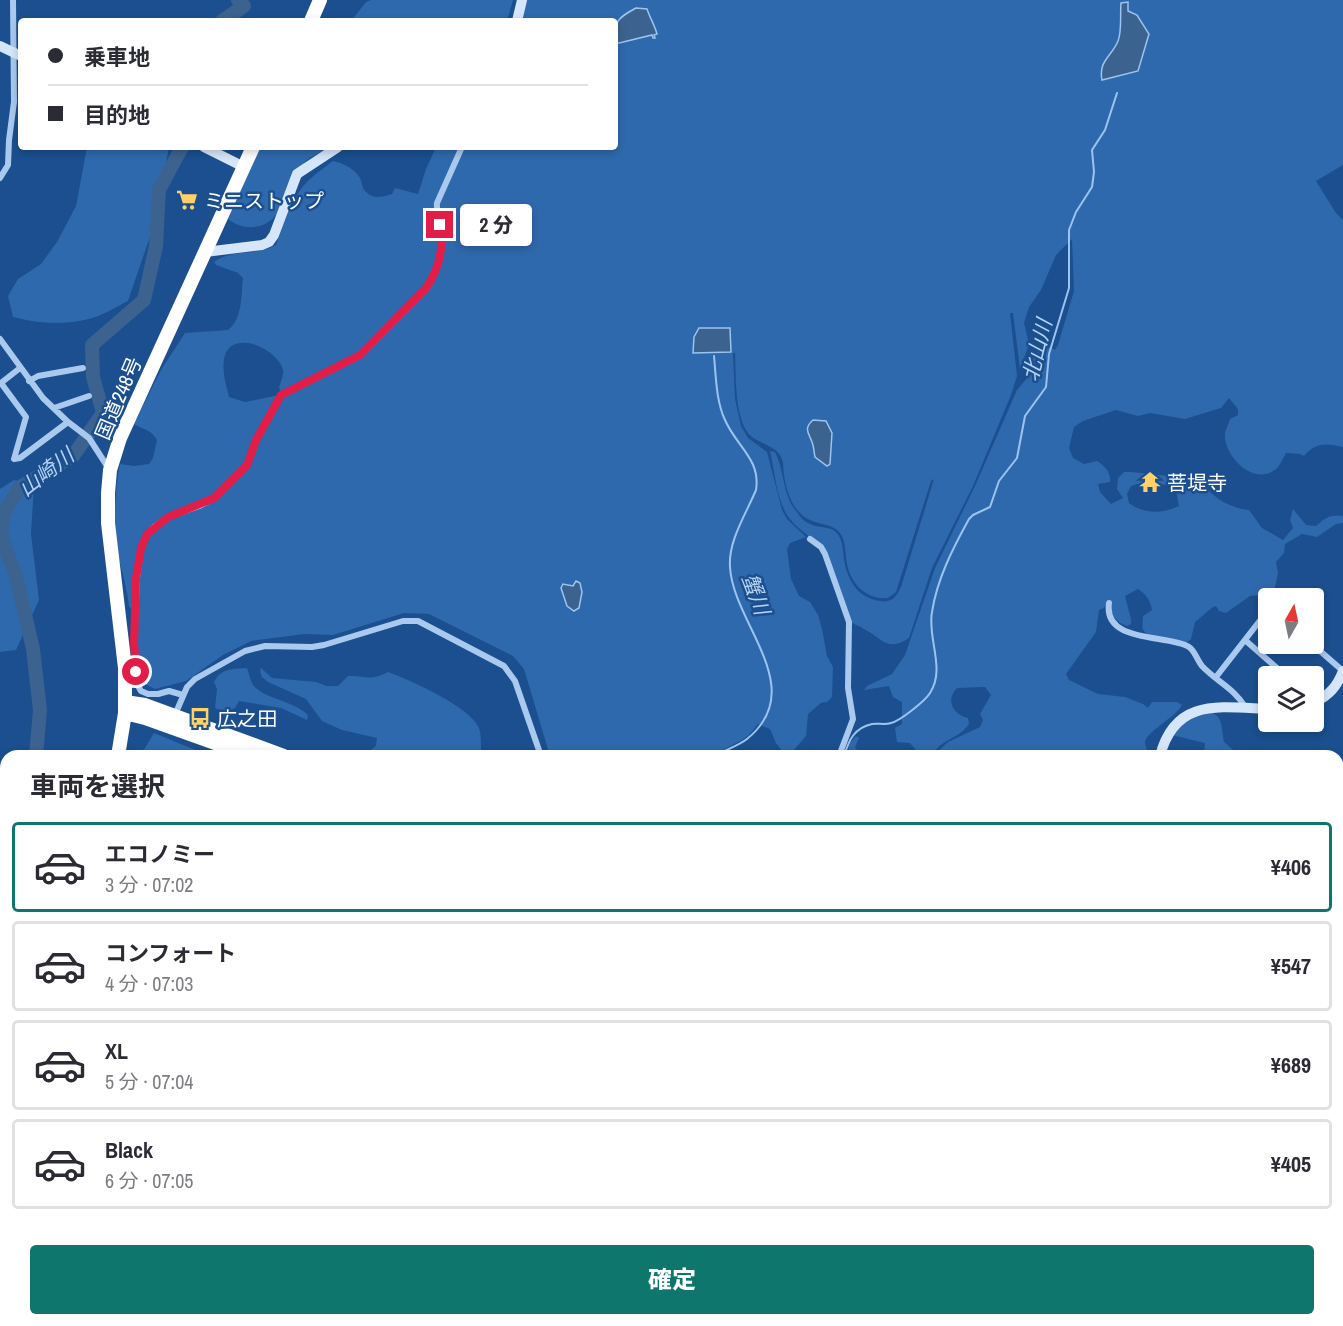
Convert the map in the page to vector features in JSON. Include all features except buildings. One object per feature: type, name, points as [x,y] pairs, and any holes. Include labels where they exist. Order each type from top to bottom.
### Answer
[{"type":"highway","points":[[312,18],[320,0]]},
{"type":"highway","name":"国道248号","points":[[119,750],[125,707],[125,668],[108,523],[110,470],[120,438],[252,150]]},
{"type":"highway","points":[[125,707],[145,705],[267,750]]},
{"type":"highway","points":[[125,707],[145,718],[234,750]]},
{"type":"street","points":[[0,178],[8,165],[10,153],[9,140],[18,55],[13,0]]},
{"type":"street","points":[[518,18],[522,0]]},
{"type":"street","points":[[0,46],[18,55]]},
{"type":"street","points":[[210,150],[244,167]]},
{"type":"street","points":[[205,252],[262,245],[269,242],[274,235],[297,174],[333,150]]},
{"type":"street","points":[[183,695],[169,691],[148,694],[137,684],[134,632],[136,578],[143,541],[160,522],[214,498],[231,483],[247,465],[256,440],[281,395],[360,355],[426,288],[438,265],[442,245],[436,212],[437,202],[461,150]]},
{"type":"street","points":[[0,339],[29,381],[68,422],[88,438],[110,470]]},
{"type":"street","points":[[21,368],[1,383],[26,417],[14,459],[20,458],[68,422]]},
{"type":"street","points":[[29,381],[38,376],[82,368]]},
{"type":"street","points":[[54,408],[88,396]]},
{"type":"street","points":[[810,539],[821,547],[825,554],[849,622],[848,688],[853,719],[842,750]]},
{"type":"street","points":[[1108,603],[1108,615],[1115,624],[1148,639],[1188,646],[1200,664],[1240,699],[1246,708]]},
{"type":"street","points":[[174,717],[187,687],[195,679],[255,648],[312,647],[403,621],[418,621],[504,666],[518,689],[538,750]]},
{"type":"street","points":[[1216,677],[1258,623]]},
{"type":"street","points":[[1245,640],[1275,666]]},
{"type":"street","points":[[1323,654],[1343,671],[1337,685],[1324,695]]},
{"type":"street","points":[[1162,750],[1168,733],[1178,721],[1190,713],[1209,707],[1258,709]]},
{"type":"shaded area","points":[[371,0],[513,0],[508,18],[353,18],[366,2]]},
{"type":"shaded area","points":[[526,0],[1343,0],[1343,165],[1316,181],[1343,220],[1343,447],[1317,446],[1304,456],[1286,453],[1277,468],[1267,474],[1250,472],[1234,459],[1226,442],[1225,433],[1230,419],[1238,415],[1238,409],[1229,398],[1221,408],[1185,419],[1150,413],[1138,416],[1116,410],[1083,421],[1074,427],[1069,448],[1073,458],[1084,464],[1097,461],[1105,467],[1110,475],[1110,482],[1098,484],[1100,492],[1111,504],[1123,498],[1117,489],[1118,478],[1124,472],[1131,472],[1169,476],[1180,481],[1202,483],[1223,501],[1249,510],[1262,528],[1283,540],[1293,528],[1290,520],[1293,509],[1306,525],[1316,526],[1328,517],[1343,516],[1343,523],[1336,524],[1317,537],[1302,534],[1285,544],[1284,553],[1276,562],[1278,573],[1274,588],[1258,588],[1258,595],[1250,596],[1226,613],[1219,611],[1216,606],[1213,607],[1195,622],[1191,639],[1187,642],[1152,637],[1144,631],[1143,616],[1152,610],[1148,598],[1138,589],[1125,596],[1131,624],[1127,626],[1116,620],[1107,602],[1104,608],[1099,610],[1096,632],[1066,674],[1069,680],[1098,694],[1125,697],[1148,708],[1152,702],[1177,702],[1182,705],[1147,738],[1145,744],[1147,750],[939,750],[948,742],[980,727],[983,720],[980,714],[991,695],[985,687],[957,688],[953,693],[952,706],[958,714],[968,718],[969,724],[961,733],[936,750],[916,750],[910,743],[897,742],[895,728],[902,724],[902,702],[893,697],[889,686],[864,690],[867,686],[892,674],[905,655],[935,568],[975,486],[1017,390],[1028,377],[1034,355],[1044,344],[1055,350],[1058,345],[1074,291],[1072,239],[1056,255],[1041,290],[1029,307],[1024,323],[1029,344],[1020,369],[1013,313],[1010,313],[1017,376],[1011,395],[973,486],[932,568],[909,638],[901,642],[890,644],[885,642],[851,622],[828,553],[794,524],[785,512],[770,451],[775,452],[786,491],[798,514],[808,523],[833,530],[839,536],[851,581],[860,592],[880,601],[893,599],[901,587],[934,479],[931,481],[896,592],[888,598],[866,593],[852,578],[840,533],[800,513],[789,495],[783,461],[779,453],[752,437],[746,430],[739,410],[735,353],[733,353],[735,399],[741,426],[748,438],[767,452],[782,510],[787,519],[806,537],[790,543],[787,549],[791,579],[799,596],[810,602],[818,615],[827,656],[833,667],[832,697],[808,714],[806,736],[794,750],[781,750],[770,729],[758,724],[749,735],[723,750],[548,750],[524,669],[513,656],[429,614],[404,613],[333,635],[304,634],[251,641],[223,655],[186,681],[155,689],[141,682],[135,643],[141,551],[147,535],[163,521],[198,507],[247,466],[257,439],[281,396],[362,356],[373,347],[428,289],[439,266],[439,205],[464,150],[618,150],[618,18],[523,18]],"holes":[[[1137,484],[1169,485],[1176,490],[1179,506],[1166,510],[1147,511],[1129,503],[1127,494],[1131,486]]]},
{"type":"shaded area","points":[[1128,2],[1128,11],[1137,15],[1149,34],[1138,71],[1102,80],[1102,68],[1119,37],[1121,3]]},
{"type":"shaded area","points":[[636,8],[647,9],[657,34],[654,35],[655,38],[652,35],[618,43],[618,21]]},
{"type":"shaded area","points":[[86,150],[168,150],[155,222],[128,301],[99,316],[79,321],[51,323],[13,317],[8,296],[18,279],[41,264],[57,242],[76,206]]},
{"type":"shaded area","points":[[259,150],[324,150],[305,162],[285,201],[273,218],[265,224],[254,227],[243,226],[228,219]]},
{"type":"shaded area","points":[[435,150],[458,150],[435,202],[440,247],[435,267],[426,285],[364,350],[282,393],[279,388],[283,370],[273,355],[265,349],[246,343],[237,343],[230,347],[225,355],[224,366],[229,397],[245,402],[279,395],[246,464],[213,496],[198,505],[186,508],[145,534],[134,608],[131,609],[117,549],[115,525],[120,464],[134,466],[149,464],[153,458],[157,440],[150,432],[134,424],[161,370],[185,333],[228,330],[239,313],[243,278],[238,273],[216,265],[214,262],[228,255],[261,250],[276,245],[293,202],[301,189],[333,161],[355,172],[364,190],[375,197],[392,194],[395,188],[418,194]]},
{"type":"shaded area","points":[[699,328],[730,328],[731,352],[693,353],[694,337]]},
{"type":"shaded area","points":[[813,420],[826,421],[832,433],[830,464],[827,466],[815,457],[808,431],[808,426]]},
{"type":"shaded area","points":[[14,480],[34,485],[31,534],[39,600],[16,650],[0,652],[0,489]]},
{"type":"shaded area","points":[[576,581],[580,583],[582,592],[579,608],[574,611],[567,606],[561,588],[563,584],[573,586]]},
{"type":"shaded area","points":[[247,668],[253,684],[259,690],[302,710],[308,715],[307,720],[281,708],[239,701],[235,708],[225,712],[215,708],[217,689],[214,682],[217,677],[228,670]]},
{"type":"shaded area","points":[[261,668],[272,678],[316,682],[327,686],[338,686],[348,676],[372,677],[388,672],[424,687],[464,711],[479,728],[482,750],[371,750],[376,746],[377,738],[342,730],[322,721],[306,699],[268,682],[262,677]]},
{"type":"shaded area","points":[[1208,712],[1217,716],[1222,727],[1224,742],[1233,750],[1204,750],[1205,743],[1172,735],[1189,718]]},
{"type":"shaded area","points":[[154,733],[195,750],[144,750]]},
{"type":"shaded area","points":[[856,736],[859,738],[855,747],[857,750],[848,750],[850,743]]},
{"type":"waterway","name":"山崎川","points":[[226,18],[244,6],[238,0]]},
{"type":"waterway","name":"山崎川","points":[[244,6],[247,0]]},
{"type":"waterway","name":"北山川","points":[[846,750],[850,740],[861,728],[872,724],[889,724],[900,719],[923,701],[934,684],[936,664],[931,622],[934,600],[952,552],[969,519],[990,507],[999,481],[1017,458],[1025,416],[1046,387],[1049,354],[1069,288],[1069,230],[1076,212],[1092,187],[1094,172],[1092,150],[1105,130],[1117,93]]},
{"type":"waterway","name":"山崎川","points":[[37,750],[40,710],[33,649],[16,576],[1,536],[4,513],[20,487],[73,456],[103,413],[93,377],[92,345],[144,300],[156,246],[159,190],[180,150]]},
{"type":"waterway","name":"蟹川","points":[[714,356],[722,413],[751,461],[757,479],[756,490],[738,528],[732,547],[730,567],[734,589],[763,655],[770,677],[771,699],[764,719],[747,739],[728,750]]},
{"type":"place","name":"ミニストップ","points":[[187,200]]},
{"type":"place","name":"菩堤寺","points":[[1150,482]]},
{"type":"place","name":"広之田","points":[[200,718]]},
{"type":"route","points":[[136,672],[134,643],[136,578],[141,548],[147,534],[168,517],[214,498],[247,465],[256,440],[281,395],[339,367],[367,350],[426,288],[438,265],[442,245],[440,225]]}]
